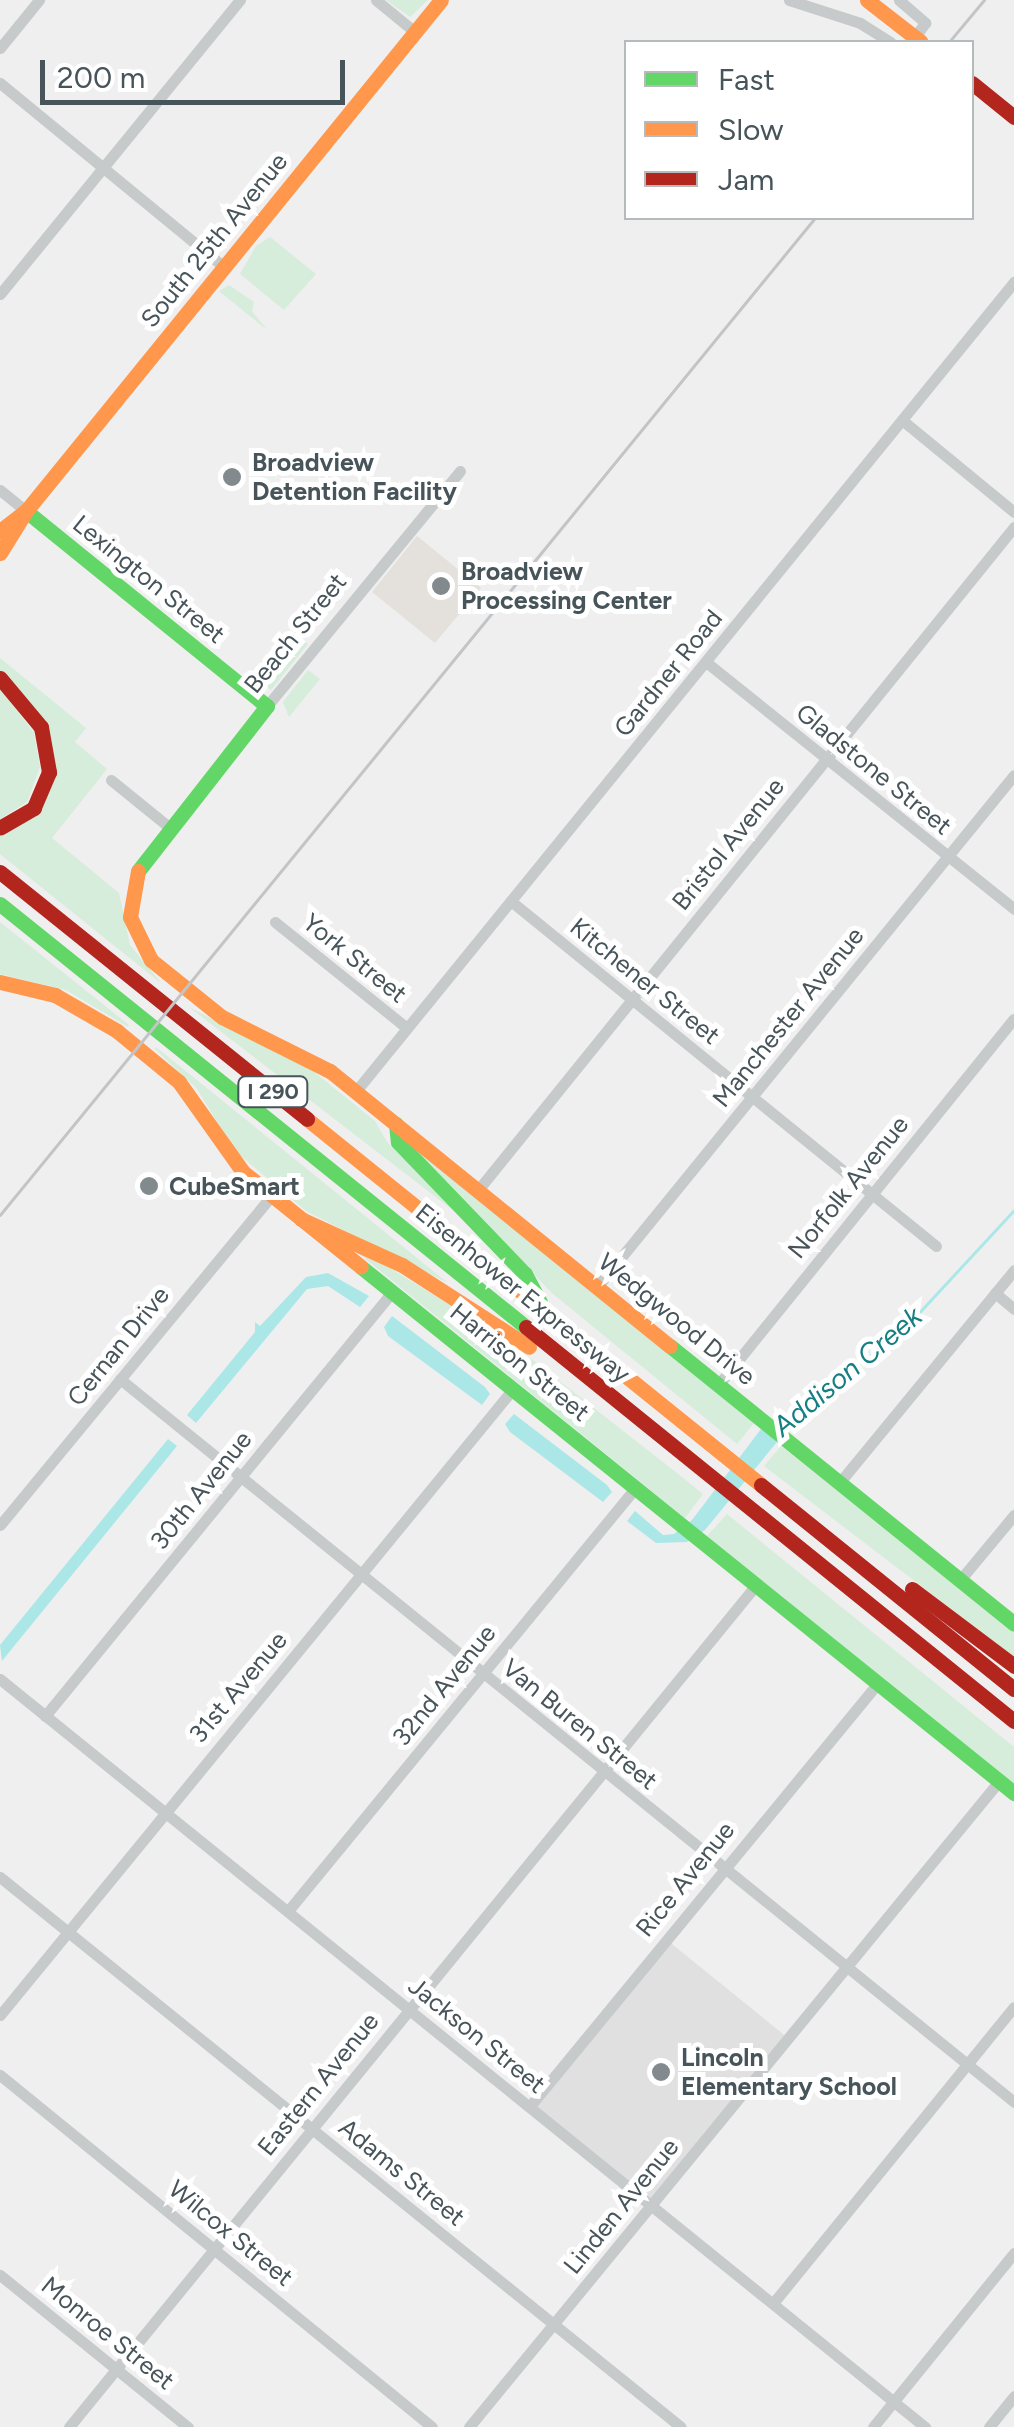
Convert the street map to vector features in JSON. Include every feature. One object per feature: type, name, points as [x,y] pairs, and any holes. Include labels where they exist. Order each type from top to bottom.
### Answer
[{"type":"main road","name":"South 25th Avenue","points":[[0,553],[26,511],[442,0]]},
{"type":"main road","points":[[867,0],[918,40]]},
{"type":"main road","points":[[974,85],[1014,117]]},
{"type":"main road","name":"South 25th Avenue","points":[[0,530],[26,511]]},
{"type":"main road","name":"Lexington Street","points":[[26,511],[268,706]]},
{"type":"main road","points":[[0,678],[41,727],[48,772],[34,808],[0,828]]},
{"type":"main road","name":"Beach Street","points":[[268,706],[169,826],[132,885],[130,917],[144,952],[222,1017],[309,1057],[356,1092]]},
{"type":"main road","name":"Eisenhower Expressway","points":[[0,872],[1014,1689]]},
{"type":"main road","name":"Eisenhower Expressway","points":[[0,904],[1014,1720]]},
{"type":"main road","name":"Harrison Street","points":[[0,982],[56,996],[117,1031],[179,1082],[231,1159],[272,1195],[1014,1793]]},
{"type":"main road","name":"Wedgwood Drive","points":[[356,1092],[1014,1624]]},
{"type":"main road","points":[[396,1124],[398,1142],[525,1274],[546,1312]]},
{"type":"main road","points":[[301,1219],[332,1228],[402,1265],[542,1356],[587,1377]]},
{"type":"main road","points":[[808,1523],[840,1534],[1014,1666]]},
{"type":"street","points":[[0,48],[39,0]]},
{"type":"street","points":[[0,294],[240,0]]},
{"type":"street","points":[[376,0],[415,32]]},
{"type":"street","points":[[790,0],[860,23],[888,40]]},
{"type":"street","points":[[899,0],[926,23],[913,40]]},
{"type":"street","points":[[0,83],[224,268]]},
{"type":"street","name":"Gardner Road","points":[[356,1092],[1014,282]]},
{"type":"street","points":[[902,420],[1014,512]]},
{"type":"street","name":"Beach Street","points":[[268,706],[460,471]]},
{"type":"street","name":"Lexington Street","points":[[0,490],[26,511]]},
{"type":"street","name":"Bristol Avenue","points":[[478,1190],[1014,527]]},
{"type":"street","name":"Gladstone Street","points":[[706,662],[1014,910]]},
{"type":"street","name":"Manchester Avenue","points":[[597,1287],[1014,776]]},
{"type":"street","points":[[111,780],[169,826]]},
{"type":"street","name":"Kitchener Street","points":[[512,902],[936,1246]]},
{"type":"street","name":"York Street","points":[[275,922],[407,1028]]},
{"type":"street","name":"Norfolk Avenue","points":[[718,1384],[1014,1018]]},
{"type":"street","name":"Cernan Drive","points":[[0,1525],[272,1195]]},
{"type":"street","points":[[840,1482],[1014,1270]]},
{"type":"street","name":"30th Avenue","points":[[45,1716],[392,1292]]},
{"type":"street","points":[[995,1293],[1014,1309]]},
{"type":"street","name":"Van Buren Street","points":[[120,1380],[1014,2102]]},
{"type":"street","name":"31st Avenue","points":[[0,2016],[513,1389]]},
{"type":"street","name":"32nd Avenue","points":[[288,1911],[636,1487]]},
{"type":"street","points":[[960,1580],[1014,1515]]},
{"type":"street","name":"Eastern Avenue","points":[[69,2427],[756,1585]]},
{"type":"street","name":"Jackson Street","points":[[0,1680],[925,2427]]},
{"type":"street","name":"Rice Avenue","points":[[530,2106],[878,1683]]},
{"type":"street","name":"Linden Avenue","points":[[469,2427],[999,1781]]},
{"type":"street","name":"Adams Street","points":[[0,1877],[681,2427]]},
{"type":"street","points":[[774,2302],[1014,2007]]},
{"type":"street","name":"Wilcox Street","points":[[0,2075],[432,2427]]},
{"type":"street","points":[[873,2427],[1014,2253]]},
{"type":"street","name":"Monroe Street","points":[[0,2275],[188,2427]]},
{"type":"street","points":[[989,2427],[1014,2396]]},
{"type":"shaded area","points":[[417,536],[481,588],[435,643],[372,592]]},
{"type":"shaded area","name":"Lincoln Elementary School","points":[[667,1940],[788,2038],[654,2202],[534,2106]]},
{"type":"green space","points":[[386,0],[428,0],[410,17]]},
{"type":"green space","points":[[270,237],[316,274],[284,310],[240,274],[256,246]]},
{"type":"green space","points":[[229,285],[254,302],[252,311],[267,330],[219,291]]},
{"type":"green space","points":[[302,640],[308,644],[271,690],[265,685]]},
{"type":"green space","points":[[0,658],[86,728],[75,742],[107,769],[52,838],[119,893],[130,945],[162,984],[0,854],[0,832],[10,830],[53,766],[0,673]]},
{"type":"green space","points":[[308,670],[320,679],[289,717],[283,702]]},
{"type":"green space","points":[[0,688],[34,733],[40,767],[27,802],[0,819]]},
{"type":"green space","points":[[0,922],[128,1027],[66,990],[0,974]]},
{"type":"green space","points":[[189,1007],[313,1071],[375,1121],[387,1142],[467,1221]]},
{"type":"green space","points":[[155,1049],[448,1283],[306,1211],[235,1151],[197,1089]]},
{"type":"green space","points":[[403,1138],[754,1423],[737,1444],[553,1294]]},
{"type":"green space","points":[[336,1235],[507,1340],[703,1494],[685,1518]]},
{"type":"green space","points":[[781,1446],[1014,1630],[1014,1657],[764,1466]]},
{"type":"green space","points":[[727,1514],[1014,1747],[1014,1785],[707,1536]]},
{"type":"water","points":[[328,1273],[369,1296],[360,1307],[328,1286],[307,1289],[196,1423],[187,1415],[255,1332],[255,1322],[260,1326],[306,1277]]},
{"type":"water","points":[[392,1316],[485,1387],[490,1394],[482,1405],[388,1336],[384,1327]]},
{"type":"water","points":[[514,1414],[612,1492],[603,1502],[510,1432],[505,1424]]},
{"type":"water","points":[[761,1429],[777,1442],[705,1530],[687,1542],[656,1543],[627,1521],[635,1511],[663,1535],[674,1534],[692,1520]]},
{"type":"water","points":[[168,1439],[177,1446],[2,1661],[0,1645]]},
{"type":"waterway","name":"Addison Creek","points":[[779,1427],[903,1330],[1014,1210]]},
{"type":"railway","points":[[951,40],[984,0]]},
{"type":"railway","points":[[0,1215],[813,220]]},
{"type":"traffic: fast","points":[[26,511],[267,706],[138,871]]},
{"type":"traffic: fast","points":[[0,904],[526,1327]]},
{"type":"traffic: fast","points":[[396,1124],[398,1142],[525,1274],[540,1302]]},
{"type":"traffic: fast","points":[[361,1267],[1014,1793]]},
{"type":"traffic: fast","points":[[670,1346],[1014,1624]]},
{"type":"traffic: slow","points":[[0,553],[26,511],[441,0]]},
{"type":"traffic: slow","points":[[867,0],[918,40]]},
{"type":"traffic: slow","points":[[0,531],[26,511]]},
{"type":"traffic: slow","points":[[138,871],[130,917],[151,960],[222,1017],[330,1071],[670,1346]]},
{"type":"traffic: slow","points":[[0,982],[55,995],[117,1031],[179,1082],[243,1172],[361,1267]]},
{"type":"traffic: slow","points":[[307,1119],[761,1485]]},
{"type":"traffic: slow","points":[[301,1219],[402,1265],[529,1347]]},
{"type":"traffic: jam","points":[[974,85],[1014,117]]},
{"type":"traffic: jam","points":[[0,678],[41,727],[49,772],[34,808],[0,828]]},
{"type":"traffic: jam","points":[[0,872],[307,1119]]},
{"type":"traffic: jam","points":[[526,1327],[1014,1721]]},
{"type":"traffic: jam","points":[[761,1485],[1014,1689]]},
{"type":"traffic: jam","points":[[912,1589],[1014,1666]]},
{"type":"place","name":"Broadview Detention Facility","points":[[232,477]]},
{"type":"place","name":"Broadview Processing Center","points":[[441,586]]},
{"type":"place","name":"CubeSmart","points":[[149,1186]]},
{"type":"place","name":"Lincoln Elementary School","points":[[661,2072]]}]
